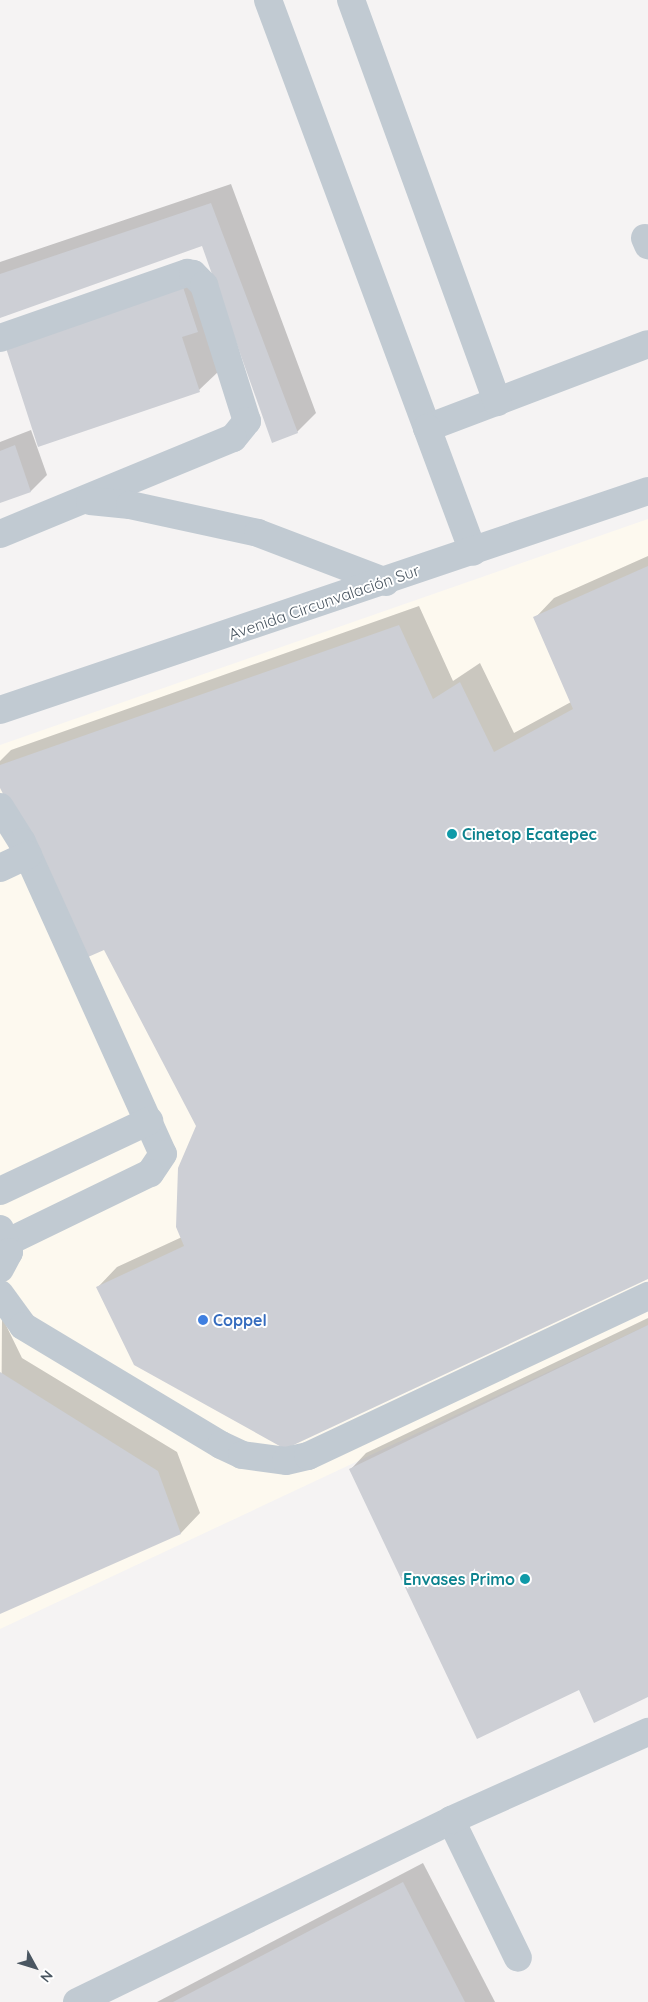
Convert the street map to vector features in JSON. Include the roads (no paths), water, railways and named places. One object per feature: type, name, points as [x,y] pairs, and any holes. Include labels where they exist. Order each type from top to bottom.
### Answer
[{"type":"street","points":[[268,0],[473,552]]},
{"type":"street","points":[[352,0],[497,402]]},
{"type":"street","points":[[0,338],[187,272],[201,280],[246,409],[244,428],[233,438],[88,501],[0,534]]},
{"type":"street","points":[[427,428],[648,344]]},
{"type":"street","name":"Avenida Circunvalación Sur","points":[[0,710],[386,582],[648,491]]},
{"type":"street","points":[[88,501],[130,505],[258,533],[386,582]]},
{"type":"street","points":[[0,807],[28,855],[149,1121],[162,1154],[154,1170],[4,1236],[9,1252],[0,1269]]},
{"type":"street","points":[[0,868],[28,855]]},
{"type":"street","points":[[0,1191],[149,1121]]},
{"type":"street","points":[[0,1294],[23,1326],[221,1445],[242,1455],[286,1461],[308,1456],[648,1296]]},
{"type":"street","points":[[77,2002],[451,1820],[648,1732]]},
{"type":"street","points":[[451,1820],[518,1958]]},
{"type":"place","name":"Cinetop Ecatepec","points":[[452,834]]},
{"type":"place","name":"Coppel","points":[[203,1320]]},
{"type":"place","name":"Envases Primo","points":[[525,1579]]}]
